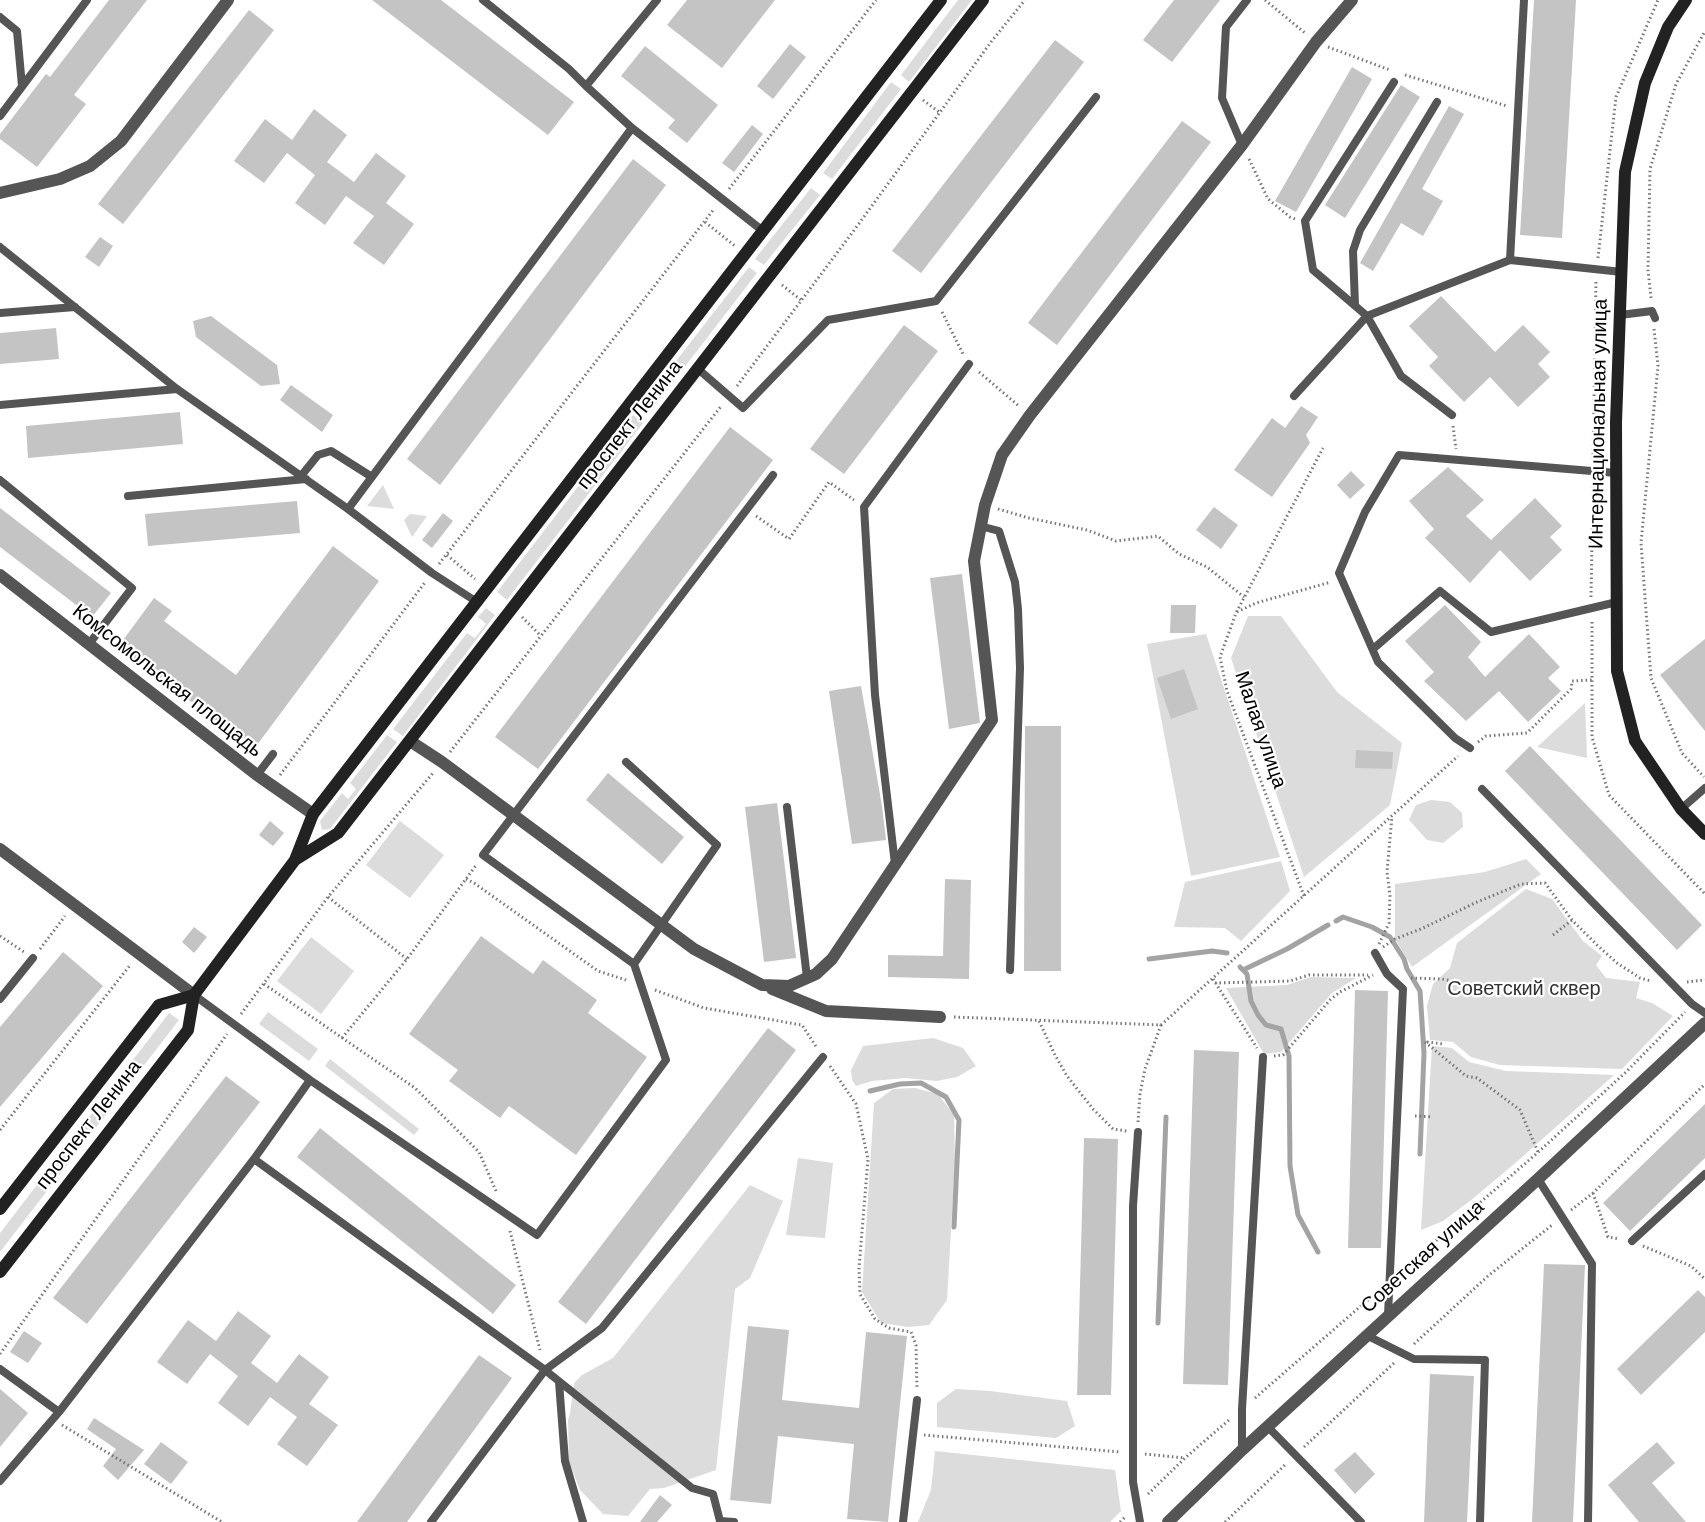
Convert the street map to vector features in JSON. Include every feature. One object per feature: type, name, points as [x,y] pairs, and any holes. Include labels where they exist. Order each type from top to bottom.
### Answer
[{"type":"main road","name":"проспект Ленина","points":[[0,1272],[188,1030],[194,995],[295,860],[313,814],[941,0]]},
{"type":"main road","name":"проспект Ленина","points":[[295,860],[338,833],[983,0]]},
{"type":"main road","name":"Интернациональная улица","points":[[1686,0],[1668,27],[1645,83],[1625,172],[1616,473],[1617,671],[1635,741],[1681,809],[1705,834]]},
{"type":"main road","name":"проспект Ленина","points":[[0,1209],[159,1005],[194,995]]},
{"type":"street","points":[[0,193],[60,179],[90,166],[121,141],[228,0]]},
{"type":"street","points":[[762,985],[789,986],[816,975],[832,959],[992,720],[975,561],[985,505],[1002,455],[1030,415],[1242,145],[1316,42],[1352,0]]},
{"type":"street","name":"Комсомольская площадь","points":[[0,575],[271,786],[313,814]]},
{"type":"street","points":[[410,741],[442,762],[694,949],[762,985],[826,1011],[940,1017]]},
{"type":"street","points":[[0,849],[194,995]]},
{"type":"street","name":"Советская улица","points":[[1168,1522],[1267,1426],[1705,1023]]},
{"type":"lane","points":[[0,116],[87,0]]},
{"type":"lane","points":[[483,0],[569,69],[632,128],[764,231]]},
{"type":"lane","points":[[586,86],[657,0]]},
{"type":"lane","points":[[1242,145],[1222,98],[1226,27],[1247,0]]},
{"type":"lane","points":[[1510,260],[1524,0]]},
{"type":"lane","points":[[0,17],[17,31],[22,86]]},
{"type":"lane","points":[[1394,82],[1305,221],[1313,270],[1367,316],[1401,376],[1452,415]]},
{"type":"lane","points":[[698,369],[743,408],[828,320],[936,301],[1096,97]]},
{"type":"lane","points":[[1355,305],[1353,251],[1360,230],[1437,102]]},
{"type":"lane","points":[[348,509],[632,128]]},
{"type":"lane","points":[[0,247],[177,388],[348,509],[432,573],[477,602]]},
{"type":"lane","points":[[1294,396],[1367,316],[1510,260],[1622,272]]},
{"type":"lane","points":[[0,313],[75,307]]},
{"type":"lane","points":[[1620,315],[1654,314]]},
{"type":"lane","points":[[895,864],[875,695],[864,507],[969,364]]},
{"type":"lane","points":[[0,405],[177,388]]},
{"type":"lane","points":[[128,496],[303,477],[318,455],[331,451],[372,477]]},
{"type":"lane","points":[[1470,748],[1455,738],[1378,662],[1339,573],[1365,512],[1399,455],[1616,473]]},
{"type":"lane","points":[[194,995],[310,1080],[537,1235],[666,1060],[634,964],[483,855],[512,814],[586,721],[773,475]]},
{"type":"lane","points":[[0,480],[132,588],[89,644]]},
{"type":"lane","points":[[980,526],[999,531],[1015,582],[1018,609],[1020,668],[1010,970]]},
{"type":"lane","points":[[1373,649],[1440,591],[1491,632],[1617,602]]},
{"type":"lane","points":[[257,775],[273,754]]},
{"type":"lane","points":[[626,762],[717,845],[634,964]]},
{"type":"lane","points":[[1681,809],[1705,788]]},
{"type":"lane","points":[[1482,789],[1692,1004],[1705,1013]]},
{"type":"lane","points":[[787,807],[807,978]]},
{"type":"lane","points":[[1375,953],[1387,974],[1403,989],[1388,1315]]},
{"type":"lane","points":[[0,999],[33,958]]},
{"type":"lane","points":[[431,1522],[545,1370],[602,1328],[823,1057]]},
{"type":"lane","points":[[1242,1450],[1242,1409],[1263,1057]]},
{"type":"lane","points":[[0,1481],[59,1412],[254,1159],[310,1080]]},
{"type":"lane","points":[[1138,1132],[1132,1206],[1133,1482],[1140,1522]]},
{"type":"lane","points":[[254,1159],[545,1370],[692,1488],[713,1494],[720,1521],[734,1522]]},
{"type":"lane","points":[[1632,1242],[1705,1174]]},
{"type":"lane","points":[[1538,1179],[1592,1264],[1588,1522]]},
{"type":"lane","points":[[1366,1335],[1414,1359],[1485,1360],[1480,1522]]},
{"type":"lane","points":[[0,1369],[59,1412]]},
{"type":"lane","points":[[559,1382],[565,1461],[583,1522]]},
{"type":"lane","points":[[903,1522],[917,1400]]},
{"type":"lane","points":[[1267,1426],[1361,1522]]},
{"type":"path","points":[[271,786],[432,573],[876,0]]},
{"type":"path","points":[[0,1354],[233,1025],[328,897],[442,762],[729,397],[1025,0]]},
{"type":"path","points":[[1265,0],[1316,42],[1390,70]]},
{"type":"path","points":[[1705,31],[1676,84],[1650,169],[1648,270],[1658,366],[1641,543],[1651,678],[1682,753],[1705,778]]},
{"type":"path","points":[[1401,74],[1518,109]]},
{"type":"path","points":[[912,92],[940,113]]},
{"type":"path","points":[[1242,145],[1268,199],[1290,218],[1305,221]]},
{"type":"path","points":[[777,281],[801,300]]},
{"type":"path","points":[[936,301],[969,364],[1030,415]]},
{"type":"path","points":[[1452,415],[1457,460]]},
{"type":"path","name":"Малая улица","points":[[1304,896],[1227,691],[1220,657],[1236,613],[1323,448]]},
{"type":"path","points":[[747,509],[789,539],[829,482],[864,507]]},
{"type":"path","points":[[985,505],[1029,518],[1087,530],[1116,541],[1158,536],[1179,554],[1207,567],[1244,597]]},
{"type":"path","points":[[1236,613],[1256,603],[1342,579]]},
{"type":"path","points":[[1039,1021],[1067,1076],[1093,1109],[1113,1129],[1138,1132],[1140,1094],[1161,1025],[1214,981],[1457,757],[1486,736],[1527,733],[1571,689],[1572,681],[1592,680]]},
{"type":"path","points":[[1375,953],[1389,923],[1390,895],[1387,872],[1392,816]]},
{"type":"path","points":[[342,1038],[407,959],[483,855]]},
{"type":"path","points":[[465,879],[474,883],[598,971],[704,1008],[802,1024],[856,1104],[868,1158],[859,1268],[860,1294],[875,1319],[889,1328],[911,1332],[916,1345],[917,1400]]},
{"type":"path","points":[[1391,942],[1521,884],[1545,883],[1572,920],[1617,963],[1640,978],[1665,985],[1705,981]]},
{"type":"path","points":[[328,897],[407,959]]},
{"type":"path","points":[[0,936],[33,958],[68,912]]},
{"type":"path","points":[[1553,935],[1572,920]]},
{"type":"path","points":[[0,1130],[132,962]]},
{"type":"path","points":[[1214,981],[1290,981],[1309,975],[1387,974]]},
{"type":"path","points":[[1214,981],[1263,1057],[1283,1055],[1330,1000],[1369,975]]},
{"type":"path","points":[[1418,978],[1442,979],[1515,994]]},
{"type":"path","points":[[1120,1522],[1185,1458],[1538,1152],[1626,1072],[1692,1004]]},
{"type":"path","points":[[940,1017],[1161,1025]]},
{"type":"path","points":[[1443,1044],[1425,1042],[1466,1076],[1476,1078],[1520,1110],[1538,1152]]},
{"type":"path","points":[[1225,1522],[1488,1276],[1593,1193],[1705,1084]]},
{"type":"path","points":[[1415,1116],[1433,1117]]},
{"type":"path","points":[[53,1419],[222,1522]]},
{"type":"path","points":[[914,1434],[1185,1458]]},
{"type":"green space","points":[[958,0],[972,0],[909,82],[901,75]]},
{"type":"green space","points":[[891,82],[901,89],[832,179],[823,173]]},
{"type":"green space","points":[[811,188],[820,195],[764,265],[755,259]]},
{"type":"green space","points":[[749,267],[757,273],[653,408],[645,401]]},
{"type":"green space","points":[[633,415],[643,423],[507,600],[497,592]]},
{"type":"green space","points":[[383,485],[394,509],[367,506]]},
{"type":"green space","points":[[410,514],[427,516],[412,537],[404,520]]},
{"type":"green space","points":[[486,608],[495,615],[403,736],[393,729],[467,633],[475,638],[486,624],[478,617]]},
{"type":"green space","points":[[1248,616],[1281,616],[1337,692],[1402,743],[1390,805],[1304,877],[1231,658]]},
{"type":"green space","points":[[1206,634],[1280,857],[1191,876],[1147,644]]},
{"type":"green space","points":[[1585,703],[1587,758],[1537,747]]},
{"type":"green space","points":[[387,735],[397,742],[330,829],[322,830],[320,821],[342,793],[348,799],[356,789],[350,783]]},
{"type":"green space","points":[[1431,800],[1450,802],[1462,813],[1463,827],[1443,843],[1427,840],[1409,820],[1416,805]]},
{"type":"green space","points":[[400,821],[444,855],[410,898],[366,865]]},
{"type":"green space","points":[[1526,859],[1541,874],[1412,967],[1395,939],[1395,884],[1485,872]]},
{"type":"green space","points":[[1281,861],[1290,891],[1241,941],[1225,928],[1174,927],[1185,882]]},
{"type":"green space","name":"Советский сквер","points":[[1526,889],[1552,899],[1583,941],[1602,956],[1596,965],[1606,978],[1640,982],[1636,998],[1652,1003],[1673,1016],[1622,1069],[1500,1065],[1471,1057],[1453,1042],[1430,1040],[1427,1006],[1433,984],[1450,968],[1457,943]]},
{"type":"green space","points":[[311,937],[354,971],[321,1014],[277,981]]},
{"type":"green space","points":[[1311,977],[1356,978],[1332,993],[1281,1052],[1264,1054],[1226,988],[1287,985]]},
{"type":"green space","points":[[268,1012],[318,1049],[309,1061],[259,1024]]},
{"type":"green space","points":[[169,1013],[179,1020],[0,1252],[0,1233]]},
{"type":"green space","points":[[933,1038],[963,1048],[976,1066],[957,1077],[937,1081],[906,1078],[872,1081],[856,1086],[852,1080],[851,1070],[863,1046]]},
{"type":"green space","points":[[1432,1046],[1452,1048],[1469,1062],[1506,1071],[1614,1075],[1470,1201],[1443,1221],[1421,1230]]},
{"type":"green space","points":[[330,1059],[419,1129],[414,1135],[325,1066]]},
{"type":"green space","points":[[915,1088],[938,1094],[954,1115],[955,1161],[947,1300],[929,1325],[908,1327],[881,1323],[862,1292],[874,1103],[893,1089]]},
{"type":"green space","points":[[798,1158],[833,1163],[825,1238],[786,1235]]},
{"type":"green space","points":[[750,1185],[783,1201],[750,1278],[735,1289],[716,1470],[664,1488],[650,1489],[628,1516],[603,1514],[580,1490],[569,1462],[568,1420],[574,1383],[582,1375],[613,1358]]},
{"type":"green space","points":[[956,1389],[1067,1401],[1075,1426],[1056,1438],[937,1427],[937,1403]]},
{"type":"green space","points":[[935,1451],[1115,1470],[1121,1511],[1110,1522],[918,1522],[931,1490]]},
{"type":"building","points":[[109,0],[147,0],[74,95],[86,104],[37,167],[0,139],[0,134],[46,74],[50,77]]},
{"type":"building","points":[[372,0],[441,0],[574,102],[548,135]]},
{"type":"building","points":[[687,0],[775,0],[722,68],[667,25]]},
{"type":"building","points":[[1174,0],[1220,0],[1172,62],[1143,40]]},
{"type":"building","points":[[1534,0],[1576,0],[1562,238],[1520,235]]},
{"type":"building","points":[[249,10],[274,30],[123,224],[98,204]]},
{"type":"building","points":[[1055,40],[1084,62],[921,273],[892,251]]},
{"type":"building","points":[[790,44],[806,57],[773,99],[757,86]]},
{"type":"building","points":[[645,46],[718,105],[687,143],[668,128],[675,120],[621,76]]},
{"type":"building","points":[[1352,67],[1372,79],[1296,212],[1275,201]]},
{"type":"building","points":[[1401,85],[1420,97],[1345,218],[1325,205]]},
{"type":"building","points":[[1449,106],[1464,114],[1422,189],[1443,201],[1423,236],[1401,223],[1373,271],[1360,263]]},
{"type":"building","points":[[314,109],[347,135],[327,162],[354,182],[376,153],[406,176],[386,203],[414,224],[384,265],[353,243],[374,216],[346,196],[325,225],[295,203],[315,175],[287,153],[264,183],[234,161],[265,119],[292,140]]},
{"type":"building","points":[[1182,121],[1211,142],[1057,345],[1028,323]]},
{"type":"building","points":[[752,125],[763,134],[734,172],[722,163]]},
{"type":"building","points":[[633,159],[666,185],[440,485],[407,459]]},
{"type":"building","points":[[100,237],[113,246],[99,267],[85,257]]},
{"type":"building","points":[[1441,296],[1495,352],[1523,325],[1550,352],[1538,364],[1550,377],[1518,407],[1490,377],[1464,402],[1429,366],[1438,357],[1409,326]]},
{"type":"building","points":[[211,316],[277,365],[280,384],[261,386],[196,337],[193,321]]},
{"type":"building","points":[[904,325],[938,351],[844,474],[810,449]]},
{"type":"building","points":[[56,328],[59,359],[0,364],[0,333]]},
{"type":"building","points":[[291,385],[333,415],[322,432],[280,400]]},
{"type":"building","points":[[1301,406],[1318,417],[1306,435],[1310,443],[1272,497],[1234,470],[1272,418],[1285,428]]},
{"type":"building","points":[[180,412],[183,444],[28,458],[26,426]]},
{"type":"building","points":[[730,427],[773,460],[538,769],[495,737]]},
{"type":"building","points":[[1448,467],[1484,500],[1466,516],[1491,540],[1535,498],[1562,526],[1550,537],[1562,550],[1530,581],[1500,550],[1470,583],[1425,538],[1434,529],[1409,501]]},
{"type":"building","points":[[1351,471],[1365,485],[1350,499],[1337,485]]},
{"type":"building","points":[[297,501],[300,533],[148,546],[145,514]]},
{"type":"building","points":[[1214,507],[1238,525],[1221,549],[1196,530]]},
{"type":"building","points":[[0,508],[111,593],[92,617],[0,547]]},
{"type":"building","points":[[443,513],[453,521],[432,548],[422,540]]},
{"type":"building","points":[[333,546],[379,581],[254,749],[118,647],[154,598],[172,611],[164,621],[236,675]]},
{"type":"building","points":[[962,574],[980,723],[949,729],[930,578]]},
{"type":"building","points":[[1171,605],[1196,605],[1195,633],[1170,633]]},
{"type":"building","points":[[1445,605],[1481,642],[1468,657],[1485,677],[1529,634],[1560,667],[1548,678],[1561,691],[1528,722],[1499,691],[1466,721],[1424,681],[1434,672],[1405,641]]},
{"type":"building","points":[[1705,639],[1705,731],[1660,675]]},
{"type":"building","points":[[1184,669],[1198,709],[1171,719],[1157,678]]},
{"type":"building","points":[[861,686],[886,840],[852,844],[829,691]]},
{"type":"building","points":[[1025,726],[1061,726],[1061,971],[1024,971]]},
{"type":"building","points":[[1530,746],[1702,925],[1677,950],[1505,771]]},
{"type":"building","points":[[1356,750],[1393,752],[1392,769],[1355,768]]},
{"type":"building","points":[[608,773],[684,837],[662,864],[586,800]]},
{"type":"building","points":[[777,803],[796,958],[764,962],[745,807]]},
{"type":"building","points":[[270,821],[284,833],[273,846],[259,835]]},
{"type":"building","points":[[945,879],[971,880],[969,979],[888,977],[888,955],[943,956]]},
{"type":"building","points":[[194,927],[207,937],[194,953],[182,942]]},
{"type":"building","points":[[481,936],[533,974],[543,960],[597,1000],[588,1013],[647,1057],[576,1155],[509,1106],[500,1118],[449,1081],[458,1070],[409,1034]]},
{"type":"building","points":[[63,952],[103,986],[0,1107],[0,1027]]},
{"type":"building","points":[[1355,990],[1388,991],[1381,1248],[1348,1248]]},
{"type":"building","points":[[768,1028],[796,1050],[586,1324],[558,1302]]},
{"type":"building","points":[[1194,1050],[1239,1052],[1228,1385],[1183,1384]]},
{"type":"building","points":[[226,1076],[260,1102],[87,1324],[53,1298]]},
{"type":"building","points":[[1705,1104],[1705,1158],[1630,1231],[1603,1203]]},
{"type":"building","points":[[320,1128],[516,1285],[493,1314],[297,1157]]},
{"type":"building","points":[[1084,1138],[1118,1139],[1111,1395],[1077,1395]]},
{"type":"building","points":[[1544,1264],[1585,1265],[1573,1522],[1532,1522]]},
{"type":"building","points":[[1698,1290],[1705,1297],[1705,1332],[1641,1395],[1617,1369]]},
{"type":"building","points":[[238,1311],[271,1336],[251,1363],[277,1383],[299,1354],[329,1377],[309,1404],[338,1425],[307,1466],[277,1444],[297,1417],[270,1397],[248,1426],[218,1403],[238,1376],[210,1354],[187,1384],[157,1362],[188,1320],[216,1341]]},
{"type":"building","points":[[748,1326],[789,1330],[782,1400],[859,1408],[866,1332],[907,1336],[888,1522],[847,1519],[854,1444],[778,1436],[771,1504],[730,1500]]},
{"type":"building","points":[[24,1331],[42,1343],[28,1363],[10,1352]]},
{"type":"building","points":[[479,1355],[512,1378],[407,1522],[357,1522]]},
{"type":"building","points":[[1430,1374],[1474,1376],[1467,1522],[1424,1522]]},
{"type":"building","points":[[0,1389],[28,1413],[0,1447]]},
{"type":"building","points":[[94,1418],[144,1450],[118,1480],[103,1466],[116,1449],[87,1429]]},
{"type":"building","points":[[161,1442],[188,1462],[171,1484],[144,1464]]},
{"type":"building","points":[[1657,1442],[1675,1463],[1652,1483],[1686,1522],[1639,1522],[1608,1485]]},
{"type":"building","points":[[1355,1452],[1375,1474],[1355,1494],[1334,1470]]},
{"type":"building","points":[[660,1495],[672,1505],[657,1522],[640,1522]]},
{"type":"waterway","points":[[1336,921],[1343,917],[1372,927],[1390,937],[1420,991],[1424,1053],[1420,1154]]},
{"type":"waterway","points":[[1243,970],[1287,949],[1328,925]]},
{"type":"waterway","points":[[1149,959],[1212,951],[1227,953]]},
{"type":"waterway","points":[[1240,967],[1247,974],[1251,1001],[1258,1015],[1266,1025],[1281,1029],[1289,1056],[1290,1166],[1298,1215],[1318,1252]]},
{"type":"waterway","points":[[870,1091],[900,1084],[921,1083],[946,1097],[959,1120],[954,1227]]},
{"type":"waterway","points":[[1158,1323],[1166,1117]]}]
